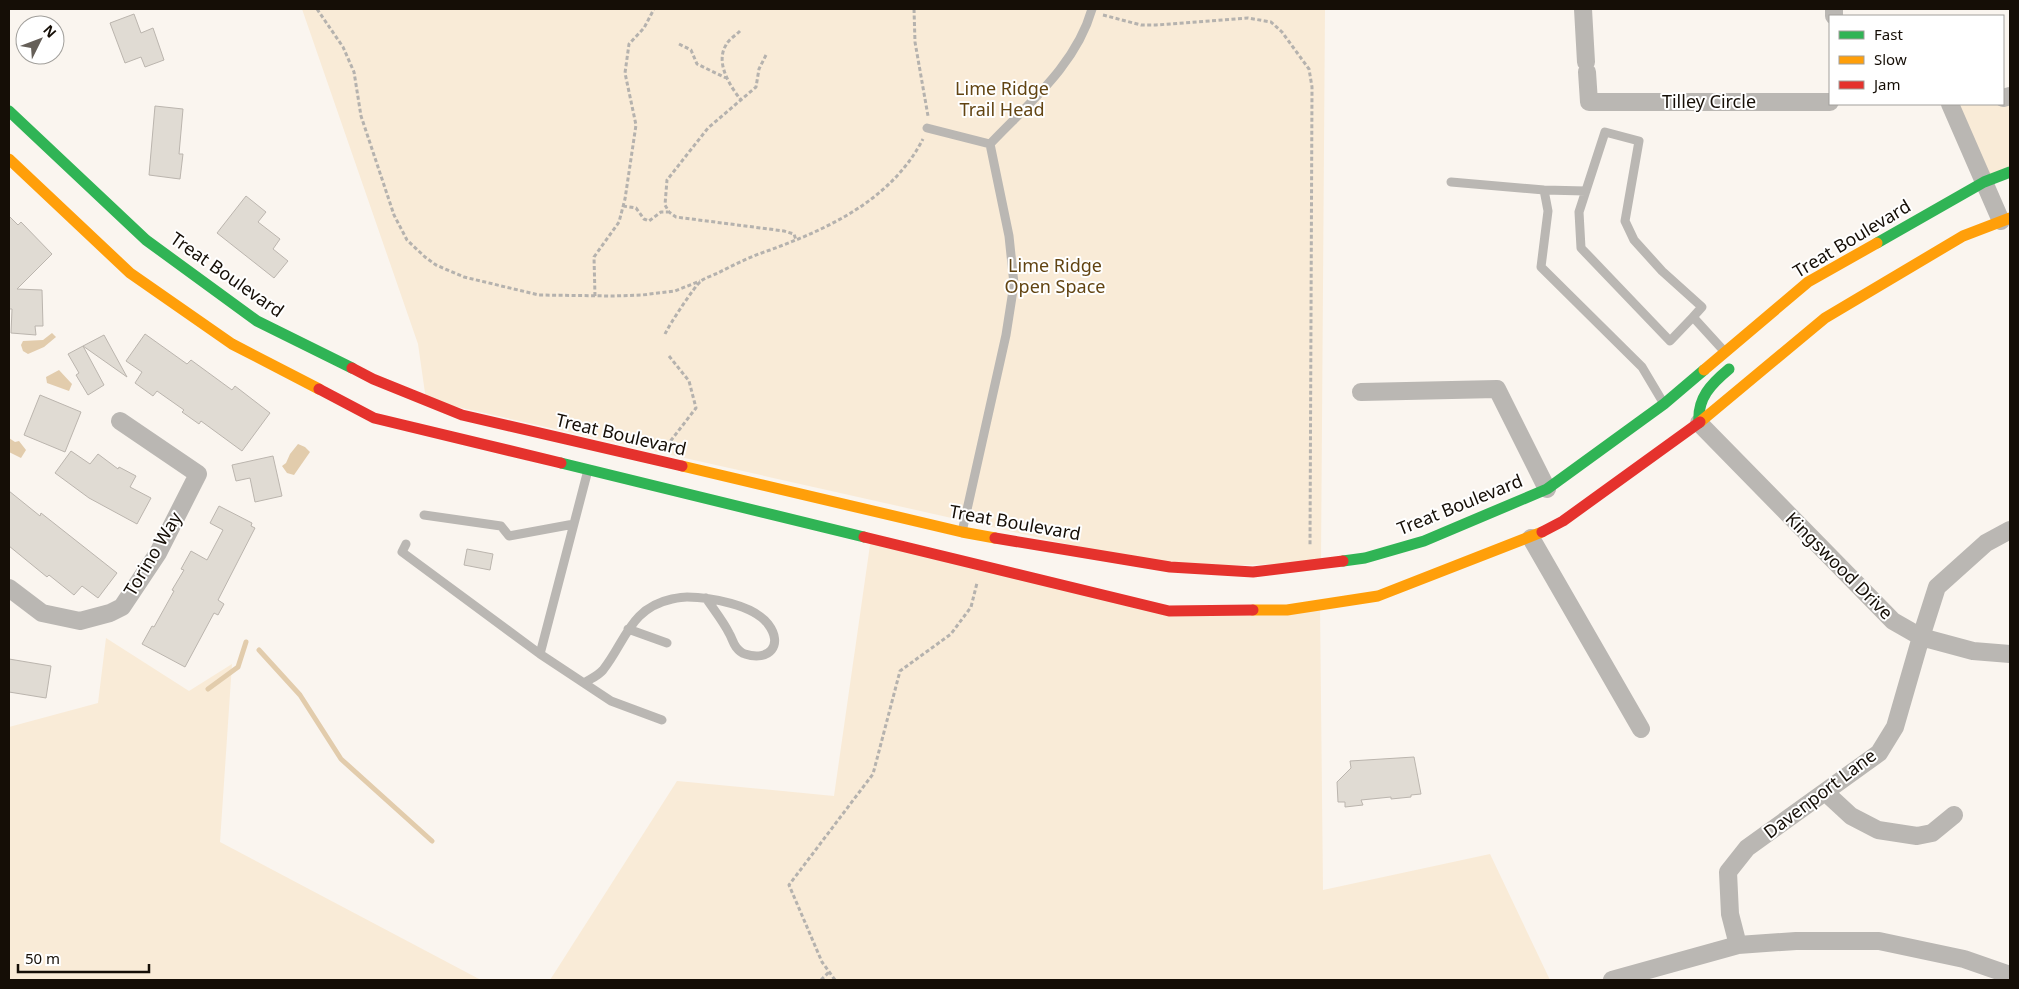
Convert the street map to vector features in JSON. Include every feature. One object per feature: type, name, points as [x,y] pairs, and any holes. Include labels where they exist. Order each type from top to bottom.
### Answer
[{"type":"main road","name":"Treat Boulevard","points":[[9,112],[146,240],[257,321],[373,379],[462,415],[962,532],[1170,567],[1253,572],[1364,558],[1424,541],[1552,486],[1664,404],[1808,282],[1984,182],[2010,172]]},
{"type":"main road","points":[[9,159],[130,273],[232,344],[374,418],[1169,611],[1288,610],[1378,596],[1531,538],[1563,521],[1825,318],[1963,236],[2005,220]]},
{"type":"main road","points":[[1769,331],[1782,305]]},
{"type":"main road","points":[[1692,420],[1708,387],[1736,363]]},
{"type":"main road","points":[[1552,486],[1582,476]]},
{"type":"street","name":"Tilley Circle","points":[[1583,9],[1589,102],[1829,102]]},
{"type":"street","points":[[1950,105],[1984,182],[2005,220]]},
{"type":"street","points":[[1361,392],[1497,389],[1552,486]]},
{"type":"street","name":"Kingswood Drive","points":[[1692,420],[1893,621],[1921,637],[1973,652],[2010,654]]},
{"type":"street","name":"Torino Way","points":[[9,588],[42,613],[80,622],[122,606],[158,553],[198,474],[120,421]]},
{"type":"street","name":"Davenport Lane","points":[[1738,945],[1730,914],[1728,872],[1747,848],[1879,753],[1895,727],[1921,637],[1938,587],[1986,543],[2010,530]]},
{"type":"street","points":[[1531,538],[1641,729]]},
{"type":"street","points":[[1825,792],[1851,816],[1878,830],[1917,836],[1924,835],[1932,833],[1954,815]]},
{"type":"street","points":[[1612,980],[1738,945],[1796,941],[1879,941],[1964,959],[2010,975]]},
{"type":"lane","points":[[990,144],[1065,64],[1076,48],[1092,10]]},
{"type":"lane","points":[[927,128],[990,144]]},
{"type":"lane","points":[[1605,132],[1639,141],[1624,221],[1634,240],[1662,271],[1702,307],[1693,317],[1670,341],[1582,248],[1579,212],[1605,132]]},
{"type":"lane","points":[[962,532],[1006,335],[1014,284],[1009,236],[990,144]]},
{"type":"lane","points":[[1451,182],[1544,190],[1586,191]]},
{"type":"lane","points":[[1544,190],[1548,211],[1541,267],[1642,367],[1664,404]]},
{"type":"lane","points":[[1693,317],[1726,353]]},
{"type":"lane","points":[[540,654],[588,470]]},
{"type":"lane","points":[[424,515],[501,526],[509,536],[574,524]]},
{"type":"lane","points":[[406,544],[402,552],[540,654],[611,701],[662,720]]},
{"type":"lane","points":[[584,683],[602,672],[628,630],[644,611],[661,602],[685,596],[706,598],[754,612],[768,625],[774,638],[773,647],[769,654],[760,657],[741,653],[706,598]]},
{"type":"lane","points":[[628,630],[667,643]]},
{"type":"path","points":[[318,9],[348,57],[354,72],[361,116],[385,190],[400,229],[416,250],[436,265],[464,277],[539,295],[595,296],[675,291],[750,257],[796,240],[853,213],[876,196],[912,159],[923,141],[927,128],[928,117],[915,42],[914,9]]},
{"type":"path","points":[[595,296],[594,257],[619,222],[636,125],[625,73],[629,44],[644,28],[654,9]]},
{"type":"path","points":[[1092,10],[1141,25],[1156,26],[1248,18],[1271,22],[1282,32],[1309,69],[1312,87],[1310,565]]},
{"type":"path","points":[[740,31],[725,45],[723,61],[726,78],[741,100]]},
{"type":"path","points":[[679,44],[691,50],[697,64],[726,78]]},
{"type":"path","points":[[766,55],[759,69],[756,86],[708,128],[667,180],[665,205],[669,212],[676,217],[720,221],[784,231],[794,234],[796,240]]},
{"type":"path","points":[[623,206],[636,208],[644,219],[649,220],[661,212],[669,212]]},
{"type":"path","points":[[665,334],[669,325],[700,281]]},
{"type":"path","points":[[664,449],[696,408],[689,381],[669,356]]},
{"type":"path","points":[[835,980],[822,962],[789,885],[873,774],[900,671],[951,634],[971,607],[981,565]]},
{"type":"path","points":[[821,980],[829,972]]},
{"type":"green space","name":"Lime Ridge Open Space","points":[[302,9],[1325,9],[1321,563],[1170,567],[426,400],[418,344]]},
{"type":"green space","points":[[2010,96],[2010,172],[1984,182],[1950,105],[2004,105]]},
{"type":"green space","points":[[871,538],[1169,611],[1320,605],[1323,890],[1490,854],[1550,980],[550,980],[677,781],[834,796]]},
{"type":"green space","points":[[106,638],[189,691],[232,664],[220,842],[481,980],[9,980],[9,727],[98,703]]},
{"type":"shaded area","points":[[52,333],[56,337],[44,347],[28,354],[23,351],[21,345],[23,341],[43,340]]},
{"type":"shaded area","points":[[59,370],[72,384],[69,391],[47,383],[46,377]]},
{"type":"shaded area","points":[[9,438],[15,442],[19,441],[26,450],[21,458],[9,452]]},
{"type":"shaded area","points":[[298,444],[310,452],[294,475],[287,473],[282,466]]},
{"type":"building","points":[[134,14],[141,33],[153,28],[164,60],[145,67],[141,57],[125,63],[110,23]]},
{"type":"building","points":[[155,106],[183,109],[179,154],[183,154],[180,179],[149,175]]},
{"type":"building","points":[[246,196],[266,212],[258,222],[280,239],[273,249],[288,261],[274,278],[217,233]]},
{"type":"building","points":[[9,216],[18,225],[21,222],[52,254],[17,289],[42,290],[43,326],[35,326],[36,335],[11,333],[12,309],[9,309]]},
{"type":"building","points":[[145,334],[187,364],[191,360],[232,390],[235,386],[270,413],[242,451],[201,421],[199,424],[182,412],[184,410],[157,391],[153,396],[135,383],[142,372],[126,361]]},
{"type":"building","points":[[104,335],[127,377],[83,346]]},
{"type":"building","points":[[83,346],[104,385],[88,395],[76,375],[79,373],[68,354]]},
{"type":"building","points":[[40,395],[81,412],[65,452],[24,435]]},
{"type":"building","points":[[71,451],[90,464],[98,454],[118,469],[119,467],[136,476],[130,487],[151,498],[137,524],[89,498],[55,473]]},
{"type":"building","points":[[273,456],[282,496],[255,502],[250,478],[236,481],[232,465]]},
{"type":"building","points":[[9,491],[40,516],[41,513],[117,573],[98,598],[82,586],[74,595],[49,575],[47,577],[9,546]]},
{"type":"building","points":[[219,506],[252,523],[251,526],[255,528],[218,600],[224,604],[218,615],[214,613],[185,667],[142,644],[174,591],[172,590],[184,570],[181,569],[191,551],[207,560],[223,530],[210,523]]},
{"type":"building","points":[[467,549],[493,554],[490,570],[464,565]]},
{"type":"building","points":[[9,659],[51,666],[46,698],[9,692]]},
{"type":"building","points":[[1414,757],[1421,794],[1391,799],[1391,797],[1361,800],[1363,805],[1345,807],[1345,802],[1338,802],[1337,782],[1351,768],[1350,761]]},
{"type":"waterway","points":[[208,689],[238,667],[246,642]]},
{"type":"waterway","points":[[259,650],[300,695],[341,759],[432,841]]},
{"type":"traffic: fast","points":[[9,111],[146,240],[257,321],[352,368]]},
{"type":"traffic: fast","points":[[1877,243],[1984,182],[2010,172]]},
{"type":"traffic: fast","points":[[1699,423],[1700,406],[1706,392],[1729,369]]},
{"type":"traffic: fast","points":[[1343,561],[1365,558],[1424,541],[1547,489],[1664,404],[1704,370]]},
{"type":"traffic: fast","points":[[561,463],[864,537]]},
{"type":"traffic: slow","points":[[9,159],[130,273],[232,344],[319,389]]},
{"type":"traffic: slow","points":[[1700,422],[1825,318],[1963,236],[2010,218]]},
{"type":"traffic: slow","points":[[1704,370],[1808,282],[1877,243]]},
{"type":"traffic: slow","points":[[682,466],[962,532],[995,538]]},
{"type":"traffic: slow","points":[[1253,610],[1287,610],[1378,596],[1542,532]]},
{"type":"traffic: jam","points":[[352,368],[373,379],[462,415],[682,466]]},
{"type":"traffic: jam","points":[[319,389],[374,418],[561,463]]},
{"type":"traffic: jam","points":[[1542,532],[1563,521],[1700,422]]},
{"type":"traffic: jam","points":[[864,537],[1169,611],[1253,610]]},
{"type":"traffic: jam","points":[[995,538],[1170,567],[1253,572],[1343,561]]},
{"type":"park label","name":"Lime Ridge Trail Head","points":[[1002,99]]}]
